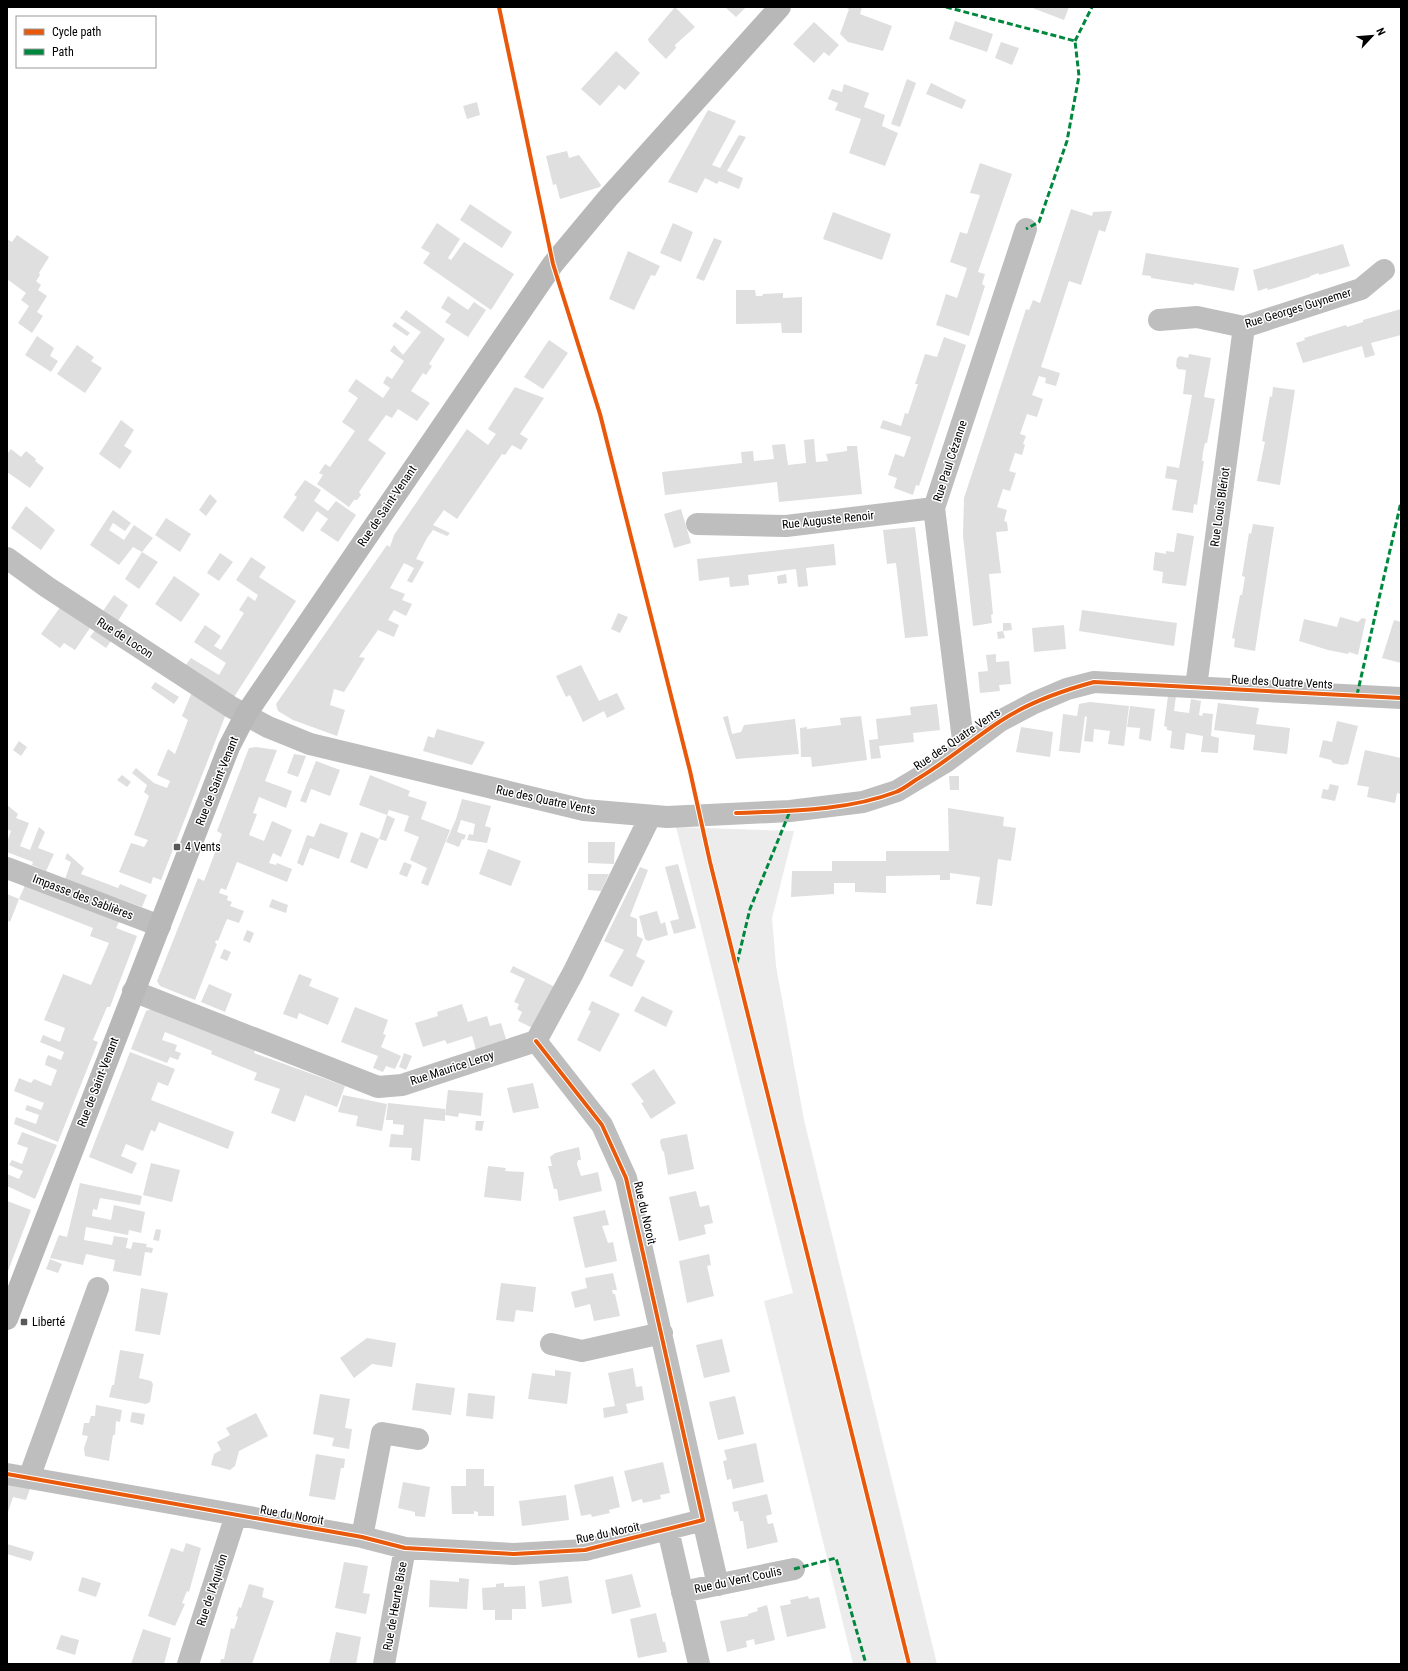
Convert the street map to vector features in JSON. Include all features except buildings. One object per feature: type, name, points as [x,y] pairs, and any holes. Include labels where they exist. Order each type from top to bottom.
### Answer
[{"type":"main road","name":"Rue de Saint-Venant","points":[[7,1319],[133,991],[160,926],[229,747],[246,714],[553,264],[608,198],[780,7]]},
{"type":"street","name":"Rue Paul Cézanne","points":[[964,748],[934,508],[1026,229]]},
{"type":"street","name":"Rue Georges Guynemer","points":[[1159,320],[1197,317],[1244,326],[1361,289],[1384,270]]},
{"type":"street","name":"Rue Louis Blériot","points":[[1196,687],[1244,326]]},
{"type":"street","name":"Rue Auguste Renoir","points":[[697,524],[786,526],[934,508]]},
{"type":"street","name":"Rue de Locon","points":[[7,558],[52,591],[231,707],[246,714]]},
{"type":"street","name":"Rue des Quatre Vents","points":[[246,714],[268,727],[310,744],[584,810],[658,817],[790,811],[863,802],[897,791],[964,748],[1000,721],[1034,703],[1067,689],[1094,682],[1401,698]]},
{"type":"street","points":[[536,1041],[658,817]]},
{"type":"street","name":"Impasse des Sablières","points":[[7,868],[160,926]]},
{"type":"street","name":"Rue Maurice Leroy","points":[[133,991],[378,1087],[402,1085],[536,1041]]},
{"type":"street","name":"Rue du Noroit","points":[[7,1474],[362,1536],[405,1548],[514,1554],[585,1550],[703,1520],[662,1333],[623,1172],[602,1125],[536,1041]]},
{"type":"street","points":[[29,1478],[98,1288]]},
{"type":"street","points":[[551,1344],[582,1351],[662,1333]]},
{"type":"street","points":[[362,1536],[382,1433],[418,1439]]},
{"type":"street","name":"Rue de l'Aquilon","points":[[188,1664],[236,1515]]},
{"type":"street","points":[[703,1520],[718,1585]]},
{"type":"street","name":"Rue du Vent Coulis","points":[[668,1530],[699,1664]]},
{"type":"street","name":"Rue de Heurte Bise","points":[[384,1664],[405,1548]]},
{"type":"street","name":"Rue du Vent Coulis","points":[[682,1592],[794,1568]]},
{"type":"shaded area","points":[[676,827],[794,831],[772,918],[776,966],[804,1120],[937,1664],[853,1664],[764,1301],[793,1293]]},
{"type":"marked path","points":[[946,7],[1075,41],[1079,76],[1067,141],[1039,222],[1026,229]]},
{"type":"marked path","points":[[1075,41],[1092,7]]},
{"type":"marked path","points":[[1357,695],[1401,502]]},
{"type":"marked path","points":[[737,963],[750,909],[790,811]]},
{"type":"marked path","points":[[794,1569],[836,1558],[866,1664]]},
{"type":"cycle path","points":[[499,7],[553,264],[600,414],[690,771],[710,862],[909,1664]]},
{"type":"cycle path","points":[[736,813],[817,809],[858,803],[896,792],[940,765],[1010,715],[1045,698],[1094,682],[1401,698]]},
{"type":"cycle path","points":[[7,1474],[362,1537],[405,1548],[514,1554],[585,1550],[703,1520],[626,1178],[602,1125],[536,1041]]},
{"type":"place","name":"4 Vents","points":[[177,847]]},
{"type":"place","name":"Liberté","points":[[24,1322]]}]
